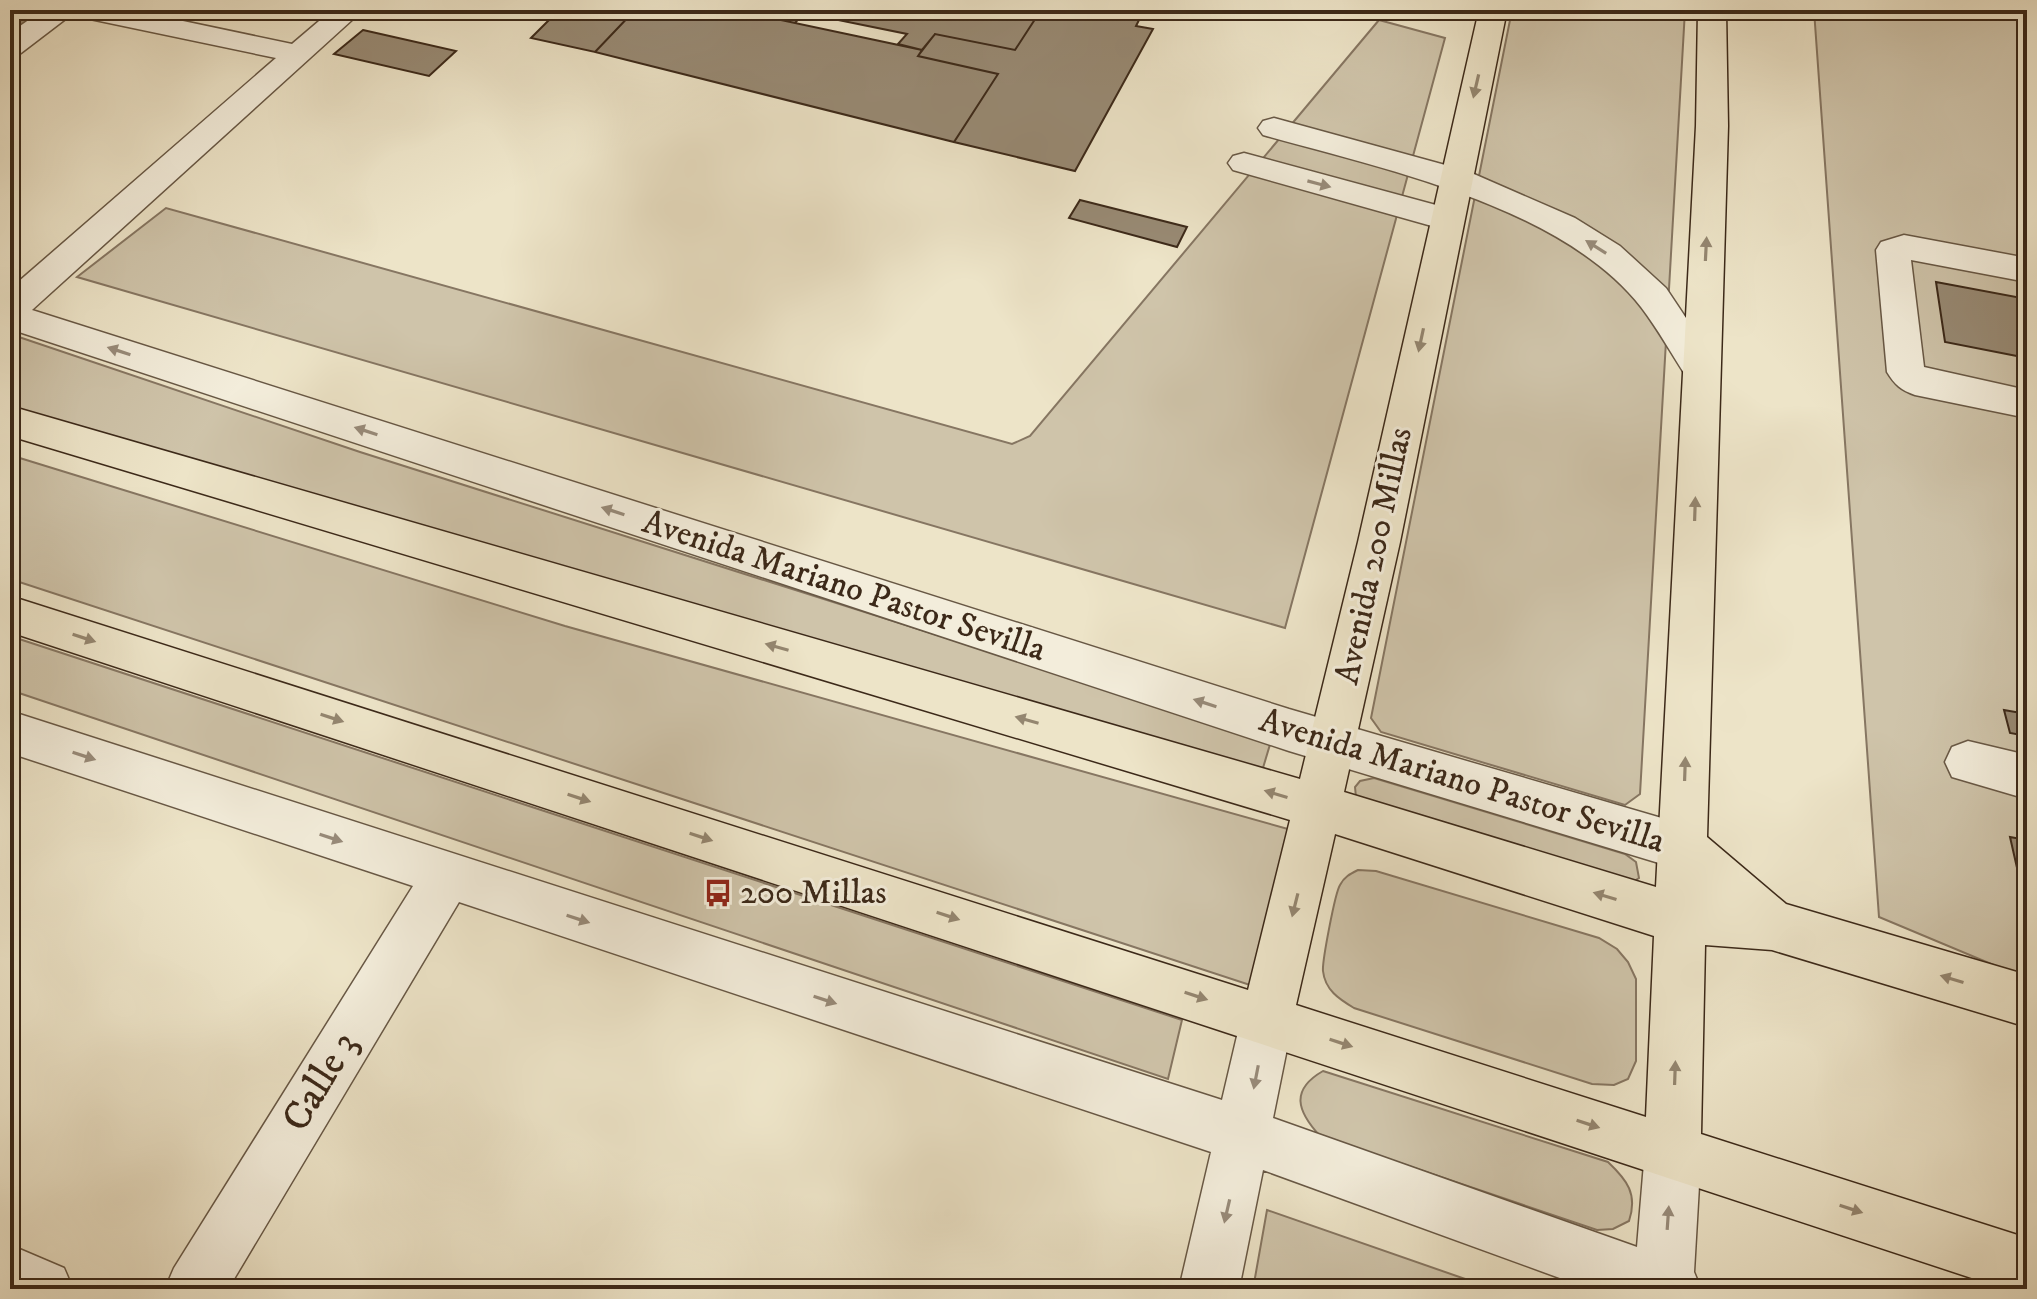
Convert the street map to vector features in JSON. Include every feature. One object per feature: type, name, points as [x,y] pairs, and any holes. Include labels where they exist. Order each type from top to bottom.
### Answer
[{"type":"main road","name":"Avenida 200 Millas","points":[[1267,1019],[1379,542],[1493,10]]},
{"type":"main road","points":[[1673,1151],[1679,919],[1712,126],[1712,10]]},
{"type":"main road","name":"Avenida Mariano Pastor Sevilla","points":[[10,421],[1318,807],[1679,919],[1772,925]]},
{"type":"main road","points":[[10,614],[2027,1267]]},
{"type":"main road","points":[[1682,847],[1772,925],[2027,1001]]},
{"type":"street","points":[[10,47],[62,10]]},
{"type":"street","points":[[90,10],[297,54]]},
{"type":"street","points":[[10,309],[349,10]]},
{"type":"street","points":[[1274,128],[1455,178],[1563,226],[1608,254],[1653,297],[1701,369]]},
{"type":"street","points":[[1244,163],[1446,219]]},
{"type":"street","points":[[2027,270],[1904,247],[1893,250],[1909,377],[1915,381],[2027,404]]},
{"type":"street","name":"Avenida Mariano Pastor Sevilla","points":[[10,316],[1332,743],[1682,847]]},
{"type":"street","points":[[10,732],[1244,1135],[1666,1288],[1673,1151]]},
{"type":"street","points":[[1968,762],[2027,777]]},
{"type":"street","name":"Calle 3","points":[[195,1289],[447,876]]},
{"type":"street","name":"Avenida 200 Millas","points":[[1209,1289],[1267,1019]]},
{"type":"street","points":[[10,1274],[43,1289]]},
{"type":"shaded area","points":[[1512,10],[1685,10],[1640,794],[1625,805],[1381,732],[1371,718]]},
{"type":"shaded area","points":[[1814,10],[2027,10],[2027,979],[1879,917]]},
{"type":"shaded area","points":[[1379,20],[1445,38],[1285,628],[77,277],[166,208],[1012,444],[1030,436]]},
{"type":"shaded area","points":[[10,334],[360,452],[1271,741],[1260,778],[10,410]]},
{"type":"shaded area","points":[[10,455],[565,626],[1295,831],[1253,986],[10,579]]},
{"type":"shaded area","points":[[10,636],[1182,1020],[1168,1079],[10,690]]},
{"type":"shaded area","points":[[1374,778],[1625,854],[1636,862],[1639,878],[1631,883],[1356,797],[1355,787],[1360,781]]},
{"type":"shaded area","points":[[1358,870],[1376,871],[1599,938],[1617,949],[1636,979],[1636,1061],[1628,1079],[1614,1085],[1592,1084],[1354,1008],[1338,997],[1324,978],[1325,955],[1340,885]]},
{"type":"shaded area","points":[[1323,1071],[1608,1162],[1629,1188],[1632,1203],[1629,1221],[1613,1229],[1597,1230],[1320,1136],[1306,1118],[1300,1101],[1305,1086]]},
{"type":"shaded area","points":[[1267,1210],[1494,1289],[1253,1289]]},
{"type":"building","points":[[10,10],[26,10],[49,15],[10,42]]},
{"type":"building","points":[[559,10],[635,10],[595,52],[531,38]]},
{"type":"building","points":[[635,10],[734,10],[922,50],[918,56],[998,74],[954,142],[595,52]]},
{"type":"building","points":[[734,10],[1041,10],[1015,50],[935,34],[922,50],[898,44],[907,34],[804,13],[795,23]]},
{"type":"building","points":[[1041,10],[1110,10],[1141,16],[1136,26],[1153,29],[1075,171],[954,142],[998,74],[918,56],[935,34],[1015,50]]},
{"type":"building","points":[[1110,10],[1163,10],[1158,19]]},
{"type":"building","points":[[363,30],[456,51],[429,76],[334,54]]},
{"type":"building","points":[[1080,200],[1187,227],[1177,247],[1069,218]]},
{"type":"building","points":[[1936,282],[2027,299],[2027,358],[1945,342]]},
{"type":"building","points":[[2004,710],[2027,714],[2027,736],[2010,733]]},
{"type":"building","points":[[2010,837],[2027,840],[2027,883],[2020,881]]},
{"type":"place","name":"200 Millas","points":[[718,893]]}]
